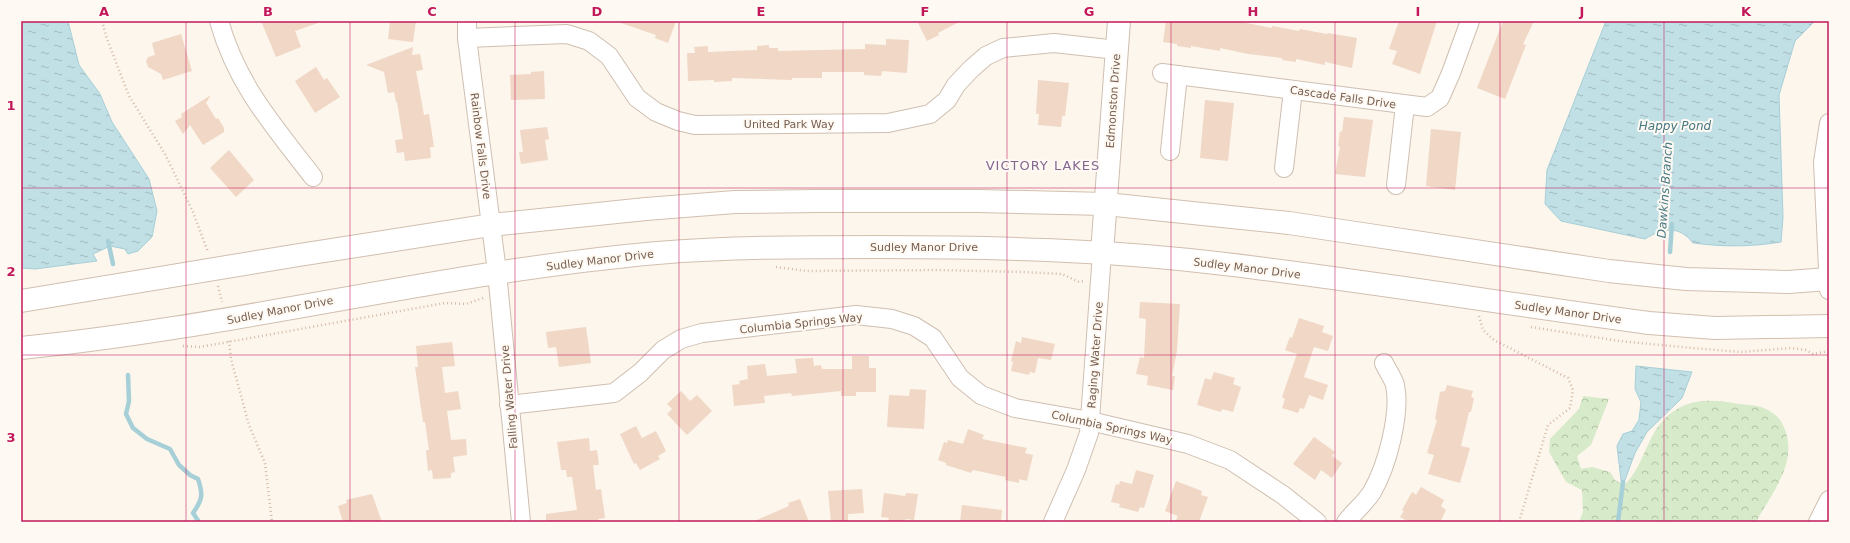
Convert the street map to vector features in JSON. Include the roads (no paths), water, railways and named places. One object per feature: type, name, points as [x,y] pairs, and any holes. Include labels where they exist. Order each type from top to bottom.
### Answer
[{"type":"main road","name":"Edmonston Drive","points":[[1102,253],[1119,21]]},
{"type":"main road","points":[[21,301],[491,225],[646,209],[735,202],[980,200],[1106,204],[1289,223],[1609,271],[1694,279],[1829,283]]},
{"type":"main road","name":"Sudley Manor Drive","points":[[21,348],[135,335],[497,272],[659,253],[808,247],[983,247],[1102,253],[1222,264],[1650,323],[1715,328],[1829,326]]},
{"type":"street","points":[[219,21],[225,44],[247,88],[265,116],[313,177]]},
{"type":"street","name":"Cascade Falls Drive","points":[[1170,152],[1170,74],[1405,106],[1427,107],[1440,98],[1452,73],[1470,21]]},
{"type":"street","name":"United Park Way","points":[[468,29],[567,34],[589,41],[609,56],[637,98],[656,112],[678,121],[695,125],[888,123],[930,114],[947,100],[956,85],[971,69],[986,56],[1003,48],[1054,43],[1117,50]]},
{"type":"street","name":"Rainbow Falls Drive","points":[[468,29],[497,272]]},
{"type":"street","points":[[1284,168],[1293,90]]},
{"type":"street","points":[[1396,185],[1405,106]]},
{"type":"street","points":[[1829,124],[1823,162],[1829,283]]},
{"type":"street","name":"Raging Water Drive","points":[[1053,522],[1076,470],[1088,433],[1102,253]]},
{"type":"street","name":"Falling Water Drive","points":[[497,272],[520,522]]},
{"type":"street","name":"Columbia Springs Way","points":[[510,405],[614,393],[640,373],[663,350],[681,339],[702,333],[856,315],[892,319],[914,326],[933,338],[960,378],[981,395],[1015,408],[1090,421],[1188,444],[1230,460],[1283,495],[1317,522]]},
{"type":"street","points":[[1346,522],[1371,492],[1386,462],[1393,431],[1396,400],[1395,384],[1384,363]]},
{"type":"street","points":[[1818,522],[1829,500]]},
{"type":"water","points":[[21,21],[68,21],[79,65],[100,94],[112,122],[149,179],[157,211],[152,237],[138,251],[128,254],[125,249],[110,246],[93,254],[97,261],[35,269],[21,268]]},
{"type":"water","name":"Happy Pond","points":[[1606,21],[1815,21],[1795,41],[1779,95],[1783,217],[1781,242],[1747,246],[1693,243],[1682,233],[1670,230],[1658,232],[1645,239],[1561,221],[1545,204],[1547,170]]},
{"type":"water","points":[[1636,366],[1692,372],[1682,398],[1647,432],[1635,453],[1622,488],[1617,446],[1623,434],[1632,431],[1639,420],[1641,402],[1635,389]]},
{"type":"waterway","name":"Dawkins Branch","points":[[1670,252],[1672,224]]},
{"type":"waterway","points":[[108,241],[113,264]]},
{"type":"waterway","points":[[128,375],[129,401],[126,414],[133,428],[147,439],[170,449],[179,465],[190,475],[198,479],[201,489],[201,496],[199,504],[193,513],[199,522]]},
{"type":"waterway","name":"Dawkins Branch","points":[[1618,522],[1623,482]]},
{"type":"district","name":"VICTORY LAKES","points":[[1043,165]]}]
